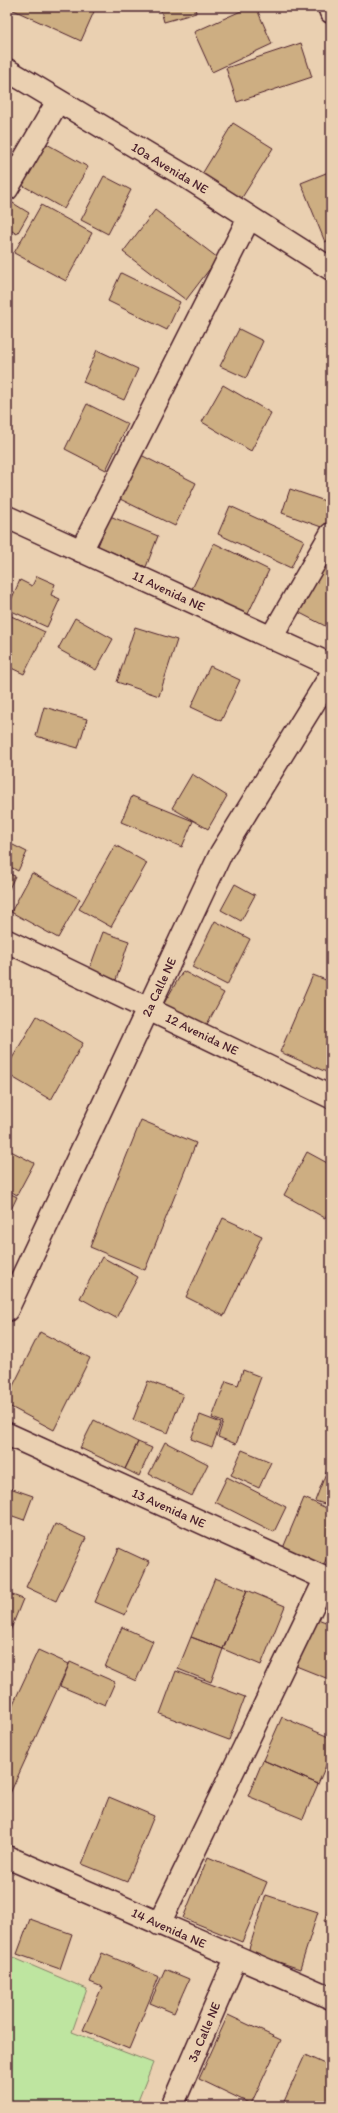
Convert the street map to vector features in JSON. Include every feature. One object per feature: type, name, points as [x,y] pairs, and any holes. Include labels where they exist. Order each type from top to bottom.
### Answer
[{"type":"street","points":[[329,7],[331,12]]},
{"type":"street","name":"10a Avenida NE","points":[[7,70],[58,102],[185,176],[248,218],[331,268]]},
{"type":"street","points":[[7,189],[58,102]]},
{"type":"street","points":[[81,551],[248,218]]},
{"type":"street","name":"11 Avenida NE","points":[[7,517],[331,665]]},
{"type":"street","points":[[271,638],[331,534]]},
{"type":"street","name":"2a Calle NE","points":[[7,1310],[149,1009],[221,852],[331,675]]},
{"type":"street","name":"12 Avenida NE","points":[[7,941],[331,1097]]},
{"type":"street","name":"13 Avenida NE","points":[[7,1434],[328,1579]]},
{"type":"street","points":[[159,1924],[328,1579]]},
{"type":"street","name":"14 Avenida NE","points":[[7,1857],[236,1958],[331,1998]]},
{"type":"street","name":"3a Calle NE","points":[[172,2106],[236,1958]]},
{"type":"green space","points":[[7,1955],[87,1989],[72,2032],[153,2063],[136,2106],[7,2106]]},
{"type":"building","points":[[7,7],[96,7],[81,41]]},
{"type":"building","points":[[160,7],[195,7],[196,13],[164,22]]},
{"type":"building","points":[[250,7],[256,7],[272,44],[212,72],[194,32]]},
{"type":"building","points":[[301,43],[312,77],[237,102],[226,68]]},
{"type":"building","points":[[233,123],[273,148],[238,204],[199,179]]},
{"type":"building","points":[[45,143],[88,167],[64,209],[22,185]]},
{"type":"building","points":[[331,171],[331,239],[325,242],[301,183]]},
{"type":"building","points":[[104,176],[131,190],[108,234],[81,220]]},
{"type":"building","points":[[8,200],[29,213],[17,234],[7,228]]},
{"type":"building","points":[[41,205],[92,233],[66,281],[14,253]]},
{"type":"building","points":[[155,210],[218,258],[186,300],[123,252]]},
{"type":"building","points":[[121,273],[180,302],[167,330],[108,301]]},
{"type":"building","points":[[7,310],[11,311],[7,322]]},
{"type":"building","points":[[239,329],[263,341],[246,378],[220,366]]},
{"type":"building","points":[[97,350],[138,369],[124,400],[83,382]]},
{"type":"building","points":[[223,385],[271,413],[251,451],[202,422]]},
{"type":"building","points":[[87,404],[128,424],[106,470],[65,449]]},
{"type":"building","points":[[141,455],[196,483],[175,526],[120,499]]},
{"type":"building","points":[[290,489],[331,503],[331,518],[327,529],[282,513]]},
{"type":"building","points":[[230,506],[304,540],[291,568],[218,534]]},
{"type":"building","points":[[110,516],[158,536],[146,567],[98,546]]},
{"type":"building","points":[[214,543],[269,570],[246,618],[191,591]]},
{"type":"building","points":[[331,549],[331,629],[298,612]]},
{"type":"building","points":[[37,576],[55,584],[51,595],[60,599],[47,627],[7,609],[20,580],[32,586]]},
{"type":"building","points":[[7,614],[45,632],[24,674],[7,666]]},
{"type":"building","points":[[75,618],[113,639],[96,670],[58,649]]},
{"type":"building","points":[[135,627],[177,640],[159,696],[117,682]]},
{"type":"building","points":[[210,666],[240,680],[221,721],[191,707]]},
{"type":"building","points":[[44,707],[87,719],[78,748],[36,736]]},
{"type":"building","points":[[192,774],[227,796],[208,829],[172,808]]},
{"type":"building","points":[[331,791],[331,803],[326,800]]},
{"type":"building","points":[[132,796],[193,821],[182,847],[121,822]]},
{"type":"building","points":[[7,842],[27,852],[18,871],[7,865]]},
{"type":"building","points":[[115,845],[147,863],[111,927],[79,909]]},
{"type":"building","points":[[7,873],[15,876],[7,893]]},
{"type":"building","points":[[32,873],[80,899],[58,938],[11,912]]},
{"type":"building","points":[[235,884],[255,895],[241,921],[221,910]]},
{"type":"building","points":[[215,921],[250,939],[227,985],[192,967]]},
{"type":"building","points":[[103,932],[129,941],[116,980],[89,970]]},
{"type":"building","points":[[183,971],[224,993],[205,1028],[163,1005]]},
{"type":"building","points":[[313,975],[331,982],[331,1074],[280,1052]]},
{"type":"building","points":[[37,1016],[83,1043],[51,1100],[7,1074],[7,1067]]},
{"type":"building","points":[[141,1120],[196,1143],[145,1270],[90,1247]]},
{"type":"building","points":[[7,1149],[34,1163],[17,1195],[7,1189]]},
{"type":"building","points":[[307,1152],[331,1165],[331,1207],[325,1218],[284,1195]]},
{"type":"building","points":[[7,1192],[17,1197],[7,1218]]},
{"type":"building","points":[[223,1218],[262,1236],[224,1316],[186,1297]]},
{"type":"building","points":[[102,1257],[138,1277],[116,1318],[80,1298]]},
{"type":"building","points":[[40,1332],[90,1358],[54,1430],[7,1405],[7,1398]]},
{"type":"building","points":[[243,1370],[261,1377],[236,1444],[218,1437],[223,1422],[212,1418],[226,1381],[238,1385]]},
{"type":"building","points":[[148,1381],[183,1394],[168,1433],[133,1420]]},
{"type":"building","points":[[200,1415],[221,1423],[212,1447],[191,1439]]},
{"type":"building","points":[[94,1420],[138,1442],[125,1469],[80,1448]]},
{"type":"building","points":[[138,1442],[152,1448],[139,1476],[125,1469]]},
{"type":"building","points":[[165,1442],[208,1464],[192,1496],[149,1474]]},
{"type":"building","points":[[242,1450],[271,1462],[259,1488],[231,1475]]},
{"type":"building","points":[[331,1460],[331,1506],[315,1501]]},
{"type":"building","points":[[227,1477],[286,1507],[274,1532],[215,1502]]},
{"type":"building","points":[[7,1487],[33,1496],[24,1520],[7,1514]]},
{"type":"building","points":[[304,1498],[331,1510],[331,1549],[323,1566],[283,1548]]},
{"type":"building","points":[[55,1524],[86,1538],[56,1601],[26,1587]]},
{"type":"building","points":[[119,1548],[149,1562],[125,1615],[95,1602]]},
{"type":"building","points":[[215,1578],[247,1590],[223,1649],[191,1637]]},
{"type":"building","points":[[247,1590],[285,1606],[261,1665],[223,1649]]},
{"type":"building","points":[[7,1593],[23,1599],[8,1636],[7,1635]]},
{"type":"building","points":[[315,1618],[331,1624],[331,1680],[296,1666]]},
{"type":"building","points":[[122,1627],[153,1641],[136,1681],[105,1667]]},
{"type":"building","points":[[191,1637],[223,1649],[211,1682],[178,1669]]},
{"type":"building","points":[[38,1650],[69,1664],[7,1800],[7,1717]]},
{"type":"building","points":[[70,1662],[115,1682],[105,1705],[60,1686]]},
{"type":"building","points":[[176,1671],[245,1697],[229,1740],[160,1714]]},
{"type":"building","points":[[282,1717],[331,1738],[331,1754],[318,1784],[263,1760]]},
{"type":"building","points":[[263,1760],[318,1784],[303,1819],[248,1796]]},
{"type":"building","points":[[109,1797],[154,1816],[127,1882],[82,1864]]},
{"type":"building","points":[[208,1857],[267,1882],[242,1942],[183,1918]]},
{"type":"building","points":[[266,1895],[318,1912],[300,1969],[248,1952]]},
{"type":"building","points":[[331,1903],[331,1924],[324,1921]]},
{"type":"building","points":[[30,1919],[72,1934],[60,1969],[17,1954]]},
{"type":"building","points":[[102,1953],[159,1977],[129,2049],[83,2030],[102,1987],[90,1982]]},
{"type":"building","points":[[165,1969],[189,1979],[174,2013],[150,2003]]},
{"type":"building","points":[[228,2015],[281,2040],[251,2104],[199,2079]]},
{"type":"building","points":[[305,2055],[331,2067],[331,2106],[282,2106]]}]
